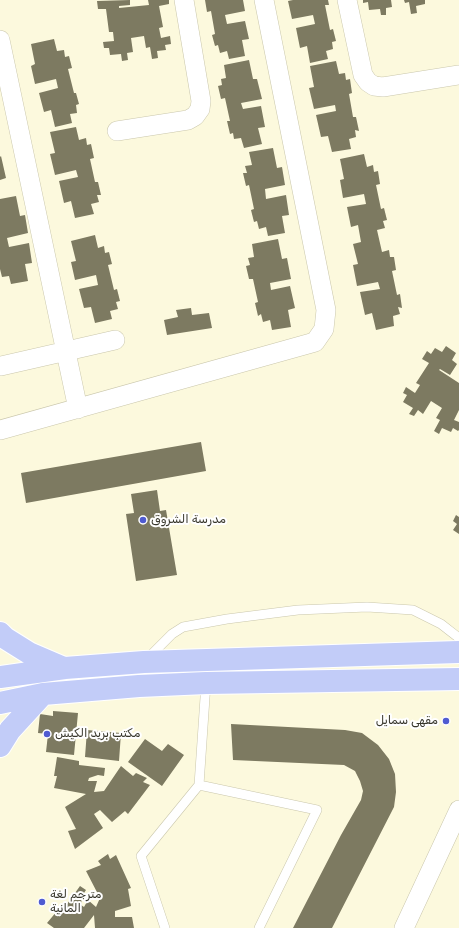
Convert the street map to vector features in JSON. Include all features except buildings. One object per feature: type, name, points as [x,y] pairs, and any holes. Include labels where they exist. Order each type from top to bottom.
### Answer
[{"type":"highway","points":[[0,633],[28,653],[65,668]]},
{"type":"highway","points":[[0,677],[65,668],[144,662],[459,652]]},
{"type":"highway","points":[[0,703],[43,694],[139,686],[206,683],[459,680]]},
{"type":"highway","points":[[0,746],[10,730],[43,694]]},
{"type":"street","points":[[117,131],[188,120],[195,116],[200,109],[201,101],[184,0]]},
{"type":"street","points":[[0,430],[315,342],[324,329],[326,310],[264,0]]},
{"type":"street","points":[[347,0],[363,75],[368,82],[374,86],[383,87],[459,75]]},
{"type":"street","points":[[0,40],[78,409]]},
{"type":"street","points":[[1,366],[115,340]]},
{"type":"street","points":[[404,928],[459,810]]},
{"type":"lane","points":[[144,662],[172,634],[183,627],[227,619],[298,610],[367,607],[413,610],[440,624],[459,638]]},
{"type":"lane","points":[[165,928],[141,856],[199,785],[206,683]]},
{"type":"lane","points":[[199,785],[317,810],[259,928]]},
{"type":"place","name":"مدرسة الشروق","points":[[143,520]]},
{"type":"place","name":"مقهى سمايل","points":[[446,721]]},
{"type":"place","name":"مكتب بريد الكيش","points":[[47,734]]},
{"type":"place","name":"مترجم لغة المانية","points":[[42,902]]}]
